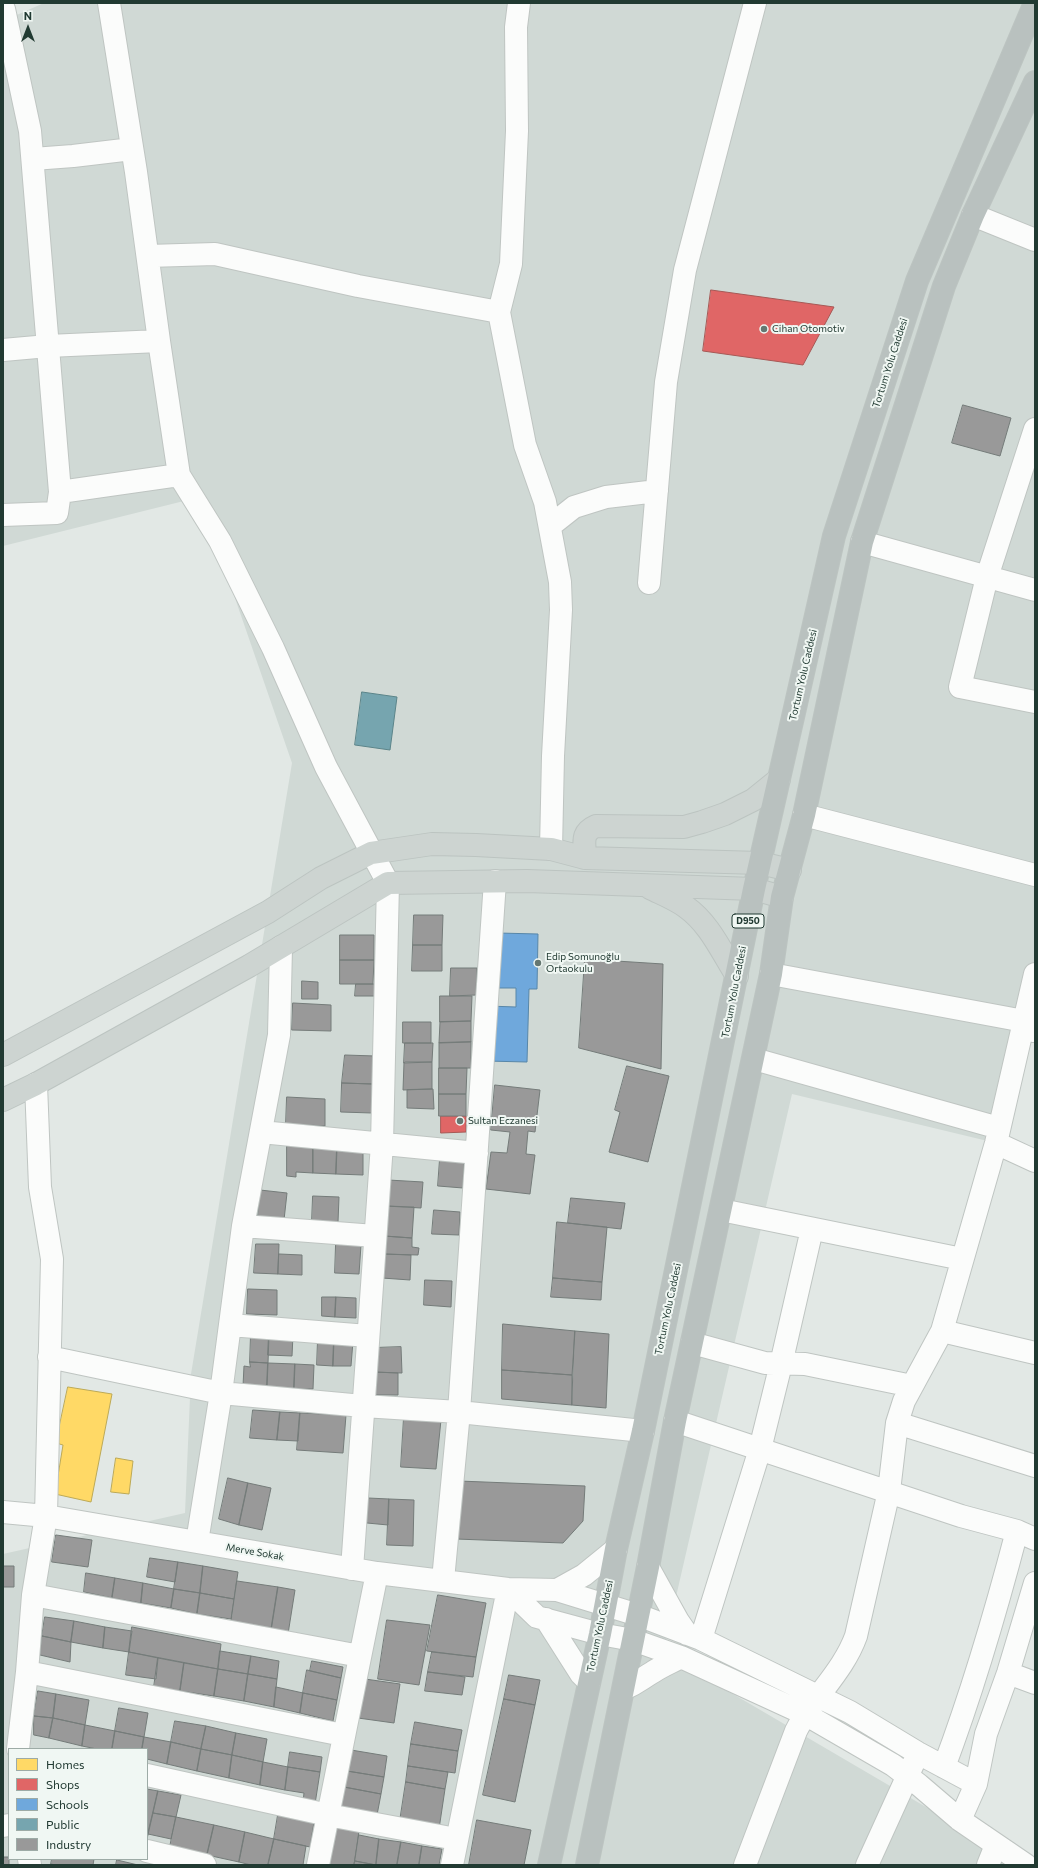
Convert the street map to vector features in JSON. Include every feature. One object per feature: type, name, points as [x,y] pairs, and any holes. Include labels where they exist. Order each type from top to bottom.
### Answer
[{"type":"highway","name":"Tortum Yolu Caddesi","points":[[549,1865],[600,1634],[616,1549],[643,1431],[754,889],[834,536],[917,281],[1035,3]]},
{"type":"highway","name":"D950","points":[[587,1865],[624,1689],[632,1640],[648,1567],[692,1343],[754,1059],[771,974],[782,898],[804,815],[862,542],[944,286],[974,215],[1033,90]]},
{"type":"main road","points":[[585,858],[584,834],[588,829],[596,826],[684,826],[702,822],[725,814],[753,800],[779,779]]},
{"type":"main road","points":[[3,1055],[261,916],[321,878],[371,853],[432,844],[551,849],[585,858],[760,863],[790,870]]},
{"type":"main road","points":[[3,1100],[36,1084],[280,947],[388,883],[495,881],[754,889],[782,898]]},
{"type":"main road","points":[[645,886],[686,907],[709,931],[737,976]]},
{"type":"street","points":[[109,3],[148,256],[179,475],[220,541],[273,648],[326,767],[388,883],[382,1144],[362,1406],[352,1569]]},
{"type":"street","points":[[519,3],[516,27],[517,131],[511,264],[499,312],[525,445],[545,502],[558,562],[561,610],[553,756],[551,849]]},
{"type":"street","points":[[649,583],[666,382],[686,270],[755,3]]},
{"type":"street","points":[[3,515],[57,513],[60,492],[30,131],[8,7]]},
{"type":"street","points":[[33,159],[132,149]]},
{"type":"street","points":[[974,215],[1035,240]]},
{"type":"street","points":[[148,256],[216,254],[358,286],[499,312]]},
{"type":"street","points":[[3,350],[48,346],[159,341]]},
{"type":"street","points":[[1035,429],[987,576],[960,687],[1035,702]]},
{"type":"street","points":[[60,492],[179,475]]},
{"type":"street","points":[[550,526],[574,507],[606,497],[657,491]]},
{"type":"street","points":[[862,542],[1035,590]]},
{"type":"street","points":[[804,815],[1035,875]]},
{"type":"street","points":[[443,1580],[459,1412],[478,1152],[495,881]]},
{"type":"street","points":[[197,1542],[221,1393],[244,1226],[279,1035],[280,947]]},
{"type":"street","points":[[771,974],[1030,1027]]},
{"type":"street","points":[[745,1865],[796,1731],[805,1714],[841,1667],[850,1652],[856,1636],[889,1491],[897,1423],[904,1402],[942,1331],[997,1136],[1030,1027],[1035,974]]},
{"type":"street","points":[[754,1059],[997,1136],[1035,1161]]},
{"type":"street","points":[[21,1748],[33,1595],[46,1516],[52,1259],[40,1187],[36,1084]]},
{"type":"street","points":[[262,1132],[478,1152]]},
{"type":"street","points":[[722,1210],[962,1259]]},
{"type":"street","points":[[244,1226],[375,1236]]},
{"type":"street","points":[[694,1636],[760,1449],[812,1229]]},
{"type":"street","points":[[230,1325],[368,1336]]},
{"type":"street","points":[[942,1331],[1035,1353]]},
{"type":"street","points":[[692,1343],[766,1363],[805,1364],[912,1386]]},
{"type":"street","points":[[49,1357],[221,1393],[362,1406],[459,1412],[643,1431]]},
{"type":"street","points":[[676,1421],[961,1516],[1026,1535],[992,1625],[964,1715],[944,1767]]},
{"type":"street","points":[[897,1423],[1035,1466]]},
{"type":"street","name":"Merve Sokak","points":[[3,1512],[46,1516],[377,1573],[508,1589],[557,1590]]},
{"type":"street","points":[[557,1590],[584,1575],[616,1549]]},
{"type":"street","points":[[648,1567],[678,1621],[694,1636]]},
{"type":"street","points":[[318,1865],[343,1735],[377,1573]]},
{"type":"street","points":[[960,1820],[976,1784],[986,1734],[1008,1673],[1035,1583]]},
{"type":"street","points":[[508,1589],[537,1617],[600,1634],[632,1640],[681,1657],[805,1714],[893,1765],[960,1820],[1026,1865]]},
{"type":"street","points":[[452,1865],[456,1839],[508,1589]]},
{"type":"street","points":[[557,1590],[638,1615],[694,1636],[850,1712],[918,1753],[976,1784]]},
{"type":"street","points":[[33,1595],[360,1656]]},
{"type":"street","points":[[546,1619],[581,1674],[589,1682]]},
{"type":"street","points":[[624,1689],[639,1683],[654,1671],[681,1657]]},
{"type":"street","points":[[27,1672],[343,1735]]},
{"type":"street","points":[[1008,1673],[1035,1684]]},
{"type":"street","points":[[868,1865],[918,1753]]},
{"type":"street","points":[[148,1775],[328,1815],[456,1839]]},
{"type":"street","points":[[988,1865],[996,1845]]},
{"type":"street","points":[[148,1851],[177,1862],[205,1865]]},
{"type":"shaded area","points":[[44,3],[1035,3],[1035,976],[996,1143],[792,1094],[663,1653],[1025,1865],[3,1865],[3,1554],[185,1513],[191,1374],[292,763],[200,497],[3,546],[3,21]]},
{"type":"building: Homes","points":[[68,1387],[112,1394],[91,1502],[55,1494],[63,1445],[56,1443]]},
{"type":"building: Homes","points":[[116,1458],[133,1461],[129,1494],[111,1492]]},
{"type":"building: Shops","name":"Cihan Otomotiv","points":[[711,290],[834,307],[803,365],[703,351]]},
{"type":"building: Shops","points":[[441,1116],[466,1116],[466,1132],[441,1133]]},
{"type":"building: Schools","points":[[498,933],[538,934],[537,989],[529,989],[527,1062],[486,1061],[488,1006],[516,1007],[516,988],[496,988]]},
{"type":"building: Public","points":[[362,692],[397,697],[390,750],[355,745]]},
{"type":"building: Industry","points":[[963,405],[1011,418],[1000,456],[952,443]]},
{"type":"building: Industry","points":[[414,915],[443,915],[442,945],[413,945]]},
{"type":"building: Industry","points":[[340,935],[374,935],[374,960],[340,960]]},
{"type":"building: Industry","points":[[413,945],[442,945],[442,971],[412,971]]},
{"type":"building: Industry","points":[[585,959],[663,964],[661,1069],[579,1048]]},
{"type":"building: Industry","points":[[340,960],[374,960],[373,984],[340,984]]},
{"type":"building: Industry","points":[[451,968],[477,968],[476,995],[450,996]]},
{"type":"building: Industry","points":[[302,981],[318,982],[318,999],[302,999]]},
{"type":"building: Industry","points":[[356,984],[383,984],[383,996],[355,996]]},
{"type":"building: Industry","points":[[440,996],[472,996],[471,1021],[440,1022]]},
{"type":"building: Industry","points":[[293,1003],[331,1005],[331,1031],[292,1030]]},
{"type":"building: Industry","points":[[471,1021],[471,1042],[439,1043],[440,1022]]},
{"type":"building: Industry","points":[[403,1022],[431,1022],[431,1043],[403,1043]]},
{"type":"building: Industry","points":[[471,1042],[471,1068],[439,1068],[439,1043]]},
{"type":"building: Industry","points":[[405,1043],[433,1043],[432,1062],[404,1063]]},
{"type":"building: Industry","points":[[345,1055],[375,1056],[373,1084],[342,1083]]},
{"type":"building: Industry","points":[[432,1062],[432,1089],[403,1090],[404,1063]]},
{"type":"building: Industry","points":[[627,1066],[669,1076],[648,1162],[609,1152],[620,1112],[615,1110]]},
{"type":"building: Industry","points":[[439,1068],[467,1068],[466,1094],[439,1094]]},
{"type":"building: Industry","points":[[342,1083],[373,1084],[372,1113],[341,1112]]},
{"type":"building: Industry","points":[[495,1085],[540,1090],[535,1132],[528,1131],[526,1154],[535,1155],[530,1194],[486,1189],[491,1152],[507,1153],[510,1132],[491,1130]]},
{"type":"building: Industry","points":[[433,1089],[434,1109],[407,1108],[407,1090]]},
{"type":"building: Industry","points":[[439,1094],[466,1094],[466,1116],[439,1116]]},
{"type":"building: Industry","points":[[287,1097],[325,1099],[325,1126],[286,1124]]},
{"type":"building: Industry","points":[[287,1146],[313,1147],[313,1173],[296,1172],[296,1177],[287,1176]]},
{"type":"building: Industry","points":[[313,1147],[337,1148],[336,1174],[313,1173]]},
{"type":"building: Industry","points":[[337,1148],[363,1149],[363,1175],[336,1174]]},
{"type":"building: Industry","points":[[440,1159],[464,1161],[463,1188],[438,1186]]},
{"type":"building: Industry","points":[[388,1180],[423,1182],[421,1208],[386,1206]]},
{"type":"building: Industry","points":[[260,1190],[287,1193],[284,1220],[258,1218]]},
{"type":"building: Industry","points":[[313,1196],[339,1197],[338,1222],[312,1221]]},
{"type":"building: Industry","points":[[571,1198],[625,1203],[621,1229],[568,1223]]},
{"type":"building: Industry","points":[[386,1206],[414,1207],[412,1238],[384,1236]]},
{"type":"building: Industry","points":[[434,1210],[460,1212],[459,1235],[432,1234]]},
{"type":"building: Industry","points":[[557,1222],[607,1227],[602,1282],[553,1278]]},
{"type":"building: Industry","points":[[384,1236],[412,1238],[412,1247],[419,1248],[418,1255],[383,1254]]},
{"type":"building: Industry","points":[[256,1244],[279,1244],[278,1274],[254,1273]]},
{"type":"building: Industry","points":[[336,1244],[361,1245],[359,1274],[335,1273]]},
{"type":"building: Industry","points":[[279,1254],[302,1255],[302,1275],[278,1274]]},
{"type":"building: Industry","points":[[383,1254],[411,1255],[410,1280],[382,1278]]},
{"type":"building: Industry","points":[[553,1278],[602,1282],[601,1300],[551,1297]]},
{"type":"building: Industry","points":[[425,1280],[452,1281],[451,1307],[424,1305]]},
{"type":"building: Industry","points":[[248,1289],[277,1290],[277,1315],[247,1314]]},
{"type":"building: Industry","points":[[322,1297],[336,1297],[335,1317],[322,1316]]},
{"type":"building: Industry","points":[[336,1297],[356,1298],[356,1318],[335,1317]]},
{"type":"building: Industry","points":[[503,1324],[575,1331],[572,1375],[502,1370]]},
{"type":"building: Industry","points":[[575,1331],[609,1334],[606,1408],[572,1405]]},
{"type":"building: Industry","points":[[251,1334],[269,1335],[268,1363],[250,1362]]},
{"type":"building: Industry","points":[[269,1335],[293,1335],[292,1356],[268,1355]]},
{"type":"building: Industry","points":[[318,1339],[334,1340],[333,1366],[317,1365]]},
{"type":"building: Industry","points":[[334,1340],[353,1341],[351,1366],[333,1366]]},
{"type":"building: Industry","points":[[401,1347],[402,1373],[373,1372],[373,1348]]},
{"type":"building: Industry","points":[[250,1362],[268,1363],[267,1387],[243,1386],[244,1366],[250,1367]]},
{"type":"building: Industry","points":[[268,1363],[295,1364],[294,1389],[267,1387]]},
{"type":"building: Industry","points":[[295,1364],[314,1365],[313,1389],[294,1389]]},
{"type":"building: Industry","points":[[502,1370],[572,1375],[572,1405],[502,1399]]},
{"type":"building: Industry","points":[[373,1372],[398,1373],[398,1395],[374,1395]]},
{"type":"building: Industry","points":[[253,1410],[280,1412],[277,1440],[250,1438]]},
{"type":"building: Industry","points":[[280,1412],[300,1413],[298,1441],[277,1440]]},
{"type":"building: Industry","points":[[300,1413],[346,1415],[343,1453],[297,1450]]},
{"type":"building: Industry","points":[[404,1417],[441,1420],[436,1469],[401,1467]]},
{"type":"building: Industry","points":[[228,1478],[248,1483],[239,1525],[219,1519]]},
{"type":"building: Industry","points":[[459,1481],[585,1486],[583,1521],[563,1543],[456,1539]]},
{"type":"building: Industry","points":[[248,1483],[271,1488],[262,1530],[239,1525]]},
{"type":"building: Industry","points":[[368,1498],[389,1499],[388,1525],[367,1523]]},
{"type":"building: Industry","points":[[389,1499],[414,1500],[413,1546],[387,1545]]},
{"type":"building: Industry","points":[[56,1535],[92,1540],[88,1567],[52,1562]]},
{"type":"building: Industry","points":[[150,1558],[178,1562],[175,1582],[147,1577]]},
{"type":"building: Industry","points":[[178,1562],[203,1566],[200,1593],[174,1589]]},
{"type":"building: Industry","points":[[3,1566],[14,1566],[14,1587],[3,1587]]},
{"type":"building: Industry","points":[[203,1566],[238,1572],[234,1599],[200,1593]]},
{"type":"building: Industry","points":[[86,1573],[115,1578],[112,1598],[84,1592]]},
{"type":"building: Industry","points":[[115,1578],[143,1583],[141,1603],[112,1598]]},
{"type":"building: Industry","points":[[237,1581],[278,1587],[271,1631],[231,1624]]},
{"type":"building: Industry","points":[[143,1583],[174,1589],[171,1608],[141,1603]]},
{"type":"building: Industry","points":[[278,1587],[295,1590],[288,1634],[271,1631]]},
{"type":"building: Industry","points":[[174,1589],[200,1593],[197,1614],[171,1608]]},
{"type":"building: Industry","points":[[200,1593],[234,1599],[231,1619],[197,1614]]},
{"type":"building: Industry","points":[[438,1595],[486,1603],[476,1657],[427,1651]]},
{"type":"building: Industry","points":[[45,1617],[74,1621],[71,1642],[42,1636]]},
{"type":"building: Industry","points":[[387,1620],[430,1625],[419,1685],[378,1679]]},
{"type":"building: Industry","points":[[74,1621],[105,1627],[103,1648],[71,1642]]},
{"type":"building: Industry","points":[[105,1627],[132,1631],[129,1652],[103,1648]]},
{"type":"building: Industry","points":[[132,1627],[221,1644],[218,1669],[129,1652]]},
{"type":"building: Industry","points":[[42,1636],[71,1642],[70,1662],[40,1655]]},
{"type":"building: Industry","points":[[220,1651],[251,1656],[248,1674],[218,1669]]},
{"type":"building: Industry","points":[[129,1652],[158,1658],[156,1679],[126,1675]]},
{"type":"building: Industry","points":[[432,1652],[476,1657],[473,1677],[428,1672]]},
{"type":"building: Industry","points":[[251,1656],[279,1661],[277,1679],[248,1674]]},
{"type":"building: Industry","points":[[158,1658],[184,1663],[180,1691],[154,1687]]},
{"type":"building: Industry","points":[[312,1661],[343,1667],[341,1678],[310,1671]]},
{"type":"building: Industry","points":[[184,1663],[218,1669],[214,1696],[180,1691]]},
{"type":"building: Industry","points":[[218,1669],[248,1674],[244,1701],[214,1696]]},
{"type":"building: Industry","points":[[307,1670],[341,1678],[337,1700],[303,1693]]},
{"type":"building: Industry","points":[[428,1672],[465,1677],[462,1695],[425,1691]]},
{"type":"building: Industry","points":[[248,1674],[277,1679],[274,1707],[244,1701]]},
{"type":"building: Industry","points":[[509,1675],[540,1680],[535,1705],[504,1699]]},
{"type":"building: Industry","points":[[365,1679],[400,1684],[394,1723],[358,1718]]},
{"type":"building: Industry","points":[[276,1687],[303,1693],[300,1713],[274,1707]]},
{"type":"building: Industry","points":[[38,1691],[56,1694],[53,1718],[34,1716]]},
{"type":"building: Industry","points":[[303,1693],[337,1700],[333,1721],[300,1713]]},
{"type":"building: Industry","points":[[56,1694],[89,1700],[85,1725],[53,1718]]},
{"type":"building: Industry","points":[[504,1699],[535,1705],[515,1802],[483,1795]]},
{"type":"building: Industry","points":[[119,1708],[148,1713],[144,1737],[115,1731]]},
{"type":"building: Industry","points":[[34,1716],[53,1718],[49,1738],[34,1735]]},
{"type":"building: Industry","points":[[53,1718],[85,1725],[82,1746],[49,1738]]},
{"type":"building: Industry","points":[[175,1721],[206,1726],[201,1749],[171,1742]]},
{"type":"building: Industry","points":[[415,1722],[462,1730],[458,1751],[411,1744]]},
{"type":"building: Industry","points":[[85,1725],[115,1731],[112,1748],[92,1748],[82,1746]]},
{"type":"building: Industry","points":[[206,1726],[236,1733],[232,1755],[201,1749]]},
{"type":"building: Industry","points":[[115,1731],[144,1737],[142,1748],[112,1748]]},
{"type":"building: Industry","points":[[236,1733],[267,1739],[263,1762],[232,1755]]},
{"type":"building: Industry","points":[[144,1737],[171,1742],[167,1764],[148,1759],[148,1748],[142,1748]]},
{"type":"building: Industry","points":[[171,1742],[201,1749],[197,1771],[167,1764]]},
{"type":"building: Industry","points":[[411,1744],[458,1751],[455,1773],[408,1766]]},
{"type":"building: Industry","points":[[201,1749],[232,1755],[229,1778],[197,1771]]},
{"type":"building: Industry","points":[[351,1750],[387,1756],[384,1777],[347,1771]]},
{"type":"building: Industry","points":[[290,1752],[322,1757],[320,1772],[288,1767]]},
{"type":"building: Industry","points":[[232,1755],[263,1762],[260,1785],[229,1778]]},
{"type":"building: Industry","points":[[263,1762],[288,1767],[285,1790],[260,1785]]},
{"type":"building: Industry","points":[[408,1766],[448,1772],[445,1789],[406,1782]]},
{"type":"building: Industry","points":[[288,1767],[320,1772],[315,1804],[303,1802],[304,1793],[285,1790]]},
{"type":"building: Industry","points":[[347,1771],[384,1777],[381,1794],[344,1787]]},
{"type":"building: Industry","points":[[406,1782],[445,1789],[439,1829],[400,1821]]},
{"type":"building: Industry","points":[[344,1787],[381,1794],[377,1815],[340,1807]]},
{"type":"building: Industry","points":[[148,1789],[158,1791],[148,1835]]},
{"type":"building: Industry","points":[[158,1791],[181,1795],[176,1817],[153,1813]]},
{"type":"building: Industry","points":[[279,1809],[315,1816],[310,1847],[274,1839]]},
{"type":"building: Industry","points":[[153,1813],[176,1817],[171,1839],[148,1834]]},
{"type":"building: Industry","points":[[176,1817],[214,1825],[207,1855],[170,1847]]},
{"type":"building: Industry","points":[[477,1820],[531,1830],[524,1865],[469,1865]]},
{"type":"building: Industry","points":[[214,1825],[245,1832],[239,1862],[207,1855]]},
{"type":"building: Industry","points":[[337,1827],[359,1831],[354,1865],[329,1865]]},
{"type":"building: Industry","points":[[245,1832],[274,1839],[268,1865],[251,1865],[239,1862]]},
{"type":"building: Industry","points":[[359,1835],[379,1839],[376,1865],[355,1861]]},
{"type":"building: Industry","points":[[274,1839],[306,1846],[303,1865],[268,1865]]},
{"type":"building: Industry","points":[[379,1839],[401,1842],[397,1865],[376,1865]]},
{"type":"building: Industry","points":[[401,1842],[422,1846],[419,1865],[397,1865]]},
{"type":"building: Industry","points":[[422,1846],[442,1849],[439,1865],[419,1865]]},
{"type":"building: Industry","points":[[3,1857],[8,1857],[9,1865],[3,1865]]},
{"type":"building: Industry","points":[[52,1860],[94,1860],[93,1865],[51,1864]]},
{"type":"building: Industry","points":[[117,1860],[138,1865],[116,1865]]},
{"type":"building: Industry","points":[[355,1861],[376,1865],[354,1865]]},
{"type":"place","name":"Cihan Otomotiv","points":[[764,329]]},
{"type":"place","name":"Edip Somunoğlu Ortaokulu","points":[[538,963]]},
{"type":"place","name":"Sultan Eczanesi","points":[[460,1121]]}]
